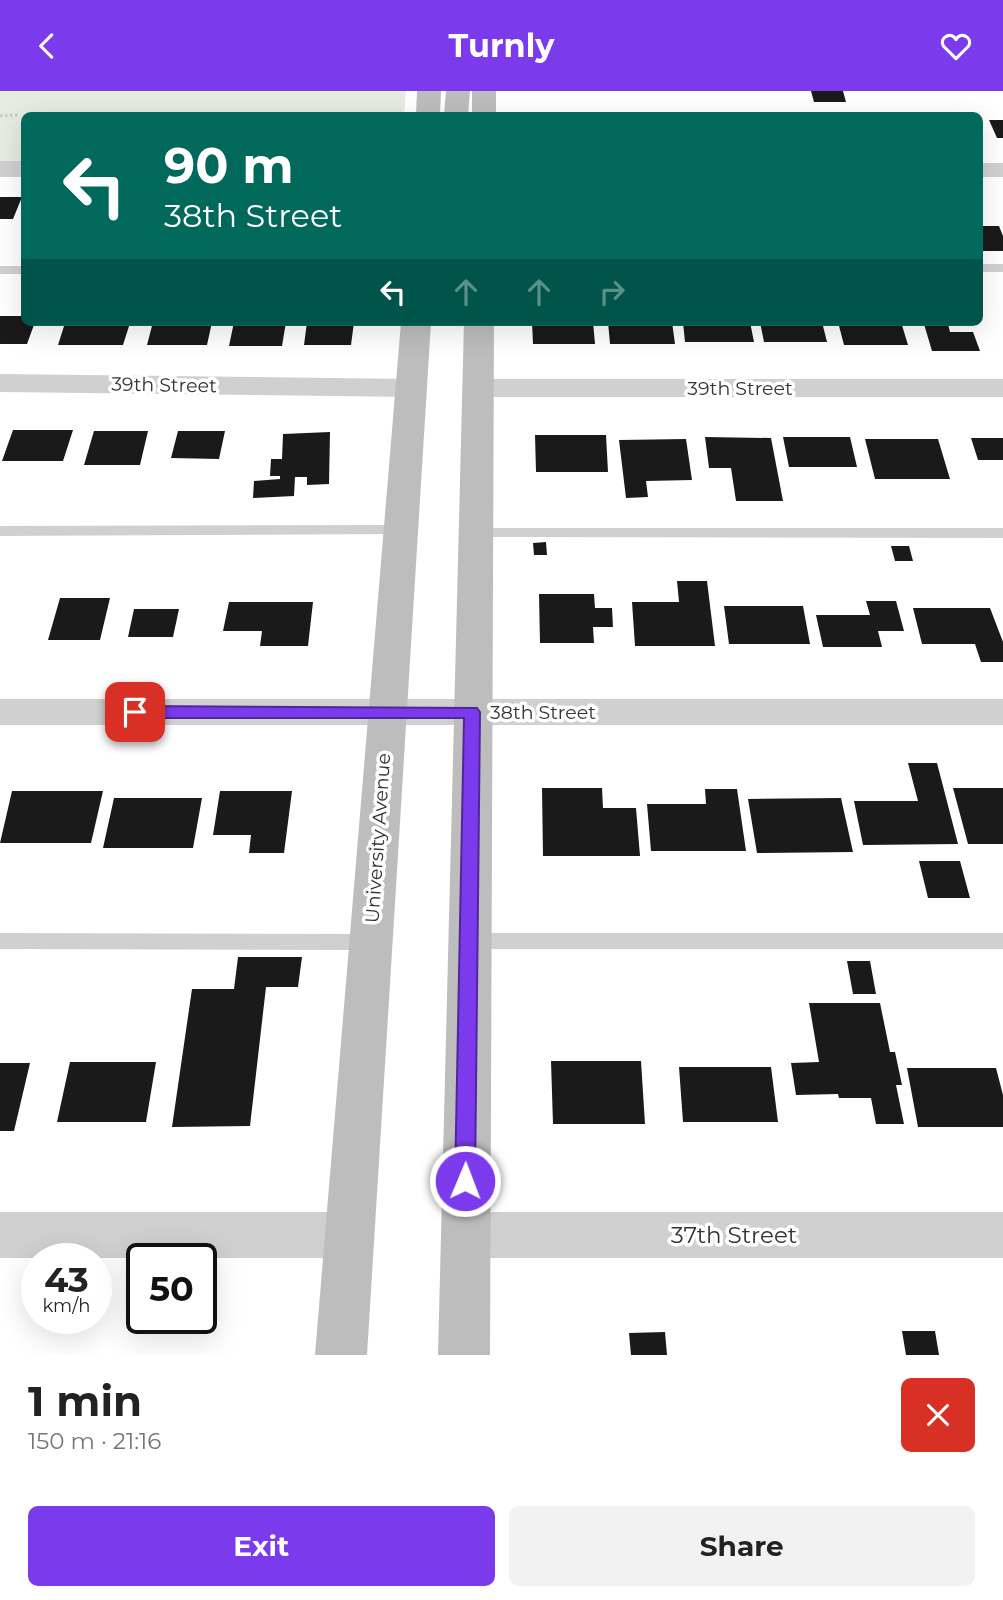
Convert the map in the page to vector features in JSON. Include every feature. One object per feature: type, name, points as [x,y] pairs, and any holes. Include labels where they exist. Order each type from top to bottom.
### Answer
[{"type":"main road","points":[[428,112],[429,91]]},
{"type":"main road","points":[[456,112],[458,91]]},
{"type":"main road","points":[[484,91],[484,112]]},
{"type":"main road","name":"University Avenue","points":[[341,1355],[416,326]]},
{"type":"main road","points":[[461,326],[477,380]]},
{"type":"main road","points":[[464,1355],[479,326]]},
{"type":"street","points":[[0,169],[21,169]]},
{"type":"street","points":[[983,170],[1003,170]]},
{"type":"street","name":"39th Street","points":[[477,380],[1003,388]]},
{"type":"street","name":"39th Street","points":[[0,383],[412,388]]},
{"type":"street","name":"38th Street","points":[[0,712],[1003,712]]},
{"type":"street","points":[[0,1235],[348,1235]]},
{"type":"street","name":"37th Street","points":[[465,1235],[1003,1235]]},
{"type":"lane","points":[[983,268],[1003,268]]},
{"type":"lane","points":[[0,270],[21,270]]},
{"type":"lane","points":[[0,531],[401,530]]},
{"type":"lane","points":[[475,533],[1003,533]]},
{"type":"lane","points":[[0,941],[370,942]]},
{"type":"lane","points":[[468,941],[1003,941]]},
{"type":"path","points":[[0,116],[19,115]]},
{"type":"shaded area","points":[[0,91],[406,91],[404,112],[21,112],[21,162],[0,162]]},
{"type":"building","points":[[811,91],[843,91],[846,102],[814,102]]},
{"type":"building","points":[[989,120],[1003,120],[1003,138],[997,138]]},
{"type":"building","points":[[0,197],[21,197],[13,219],[0,219]]},
{"type":"building","points":[[983,226],[999,226],[1003,236],[1003,251],[983,251]]},
{"type":"building","points":[[0,316],[21,316],[21,326],[34,326],[27,344],[0,344]]},
{"type":"building","points":[[64,326],[129,326],[123,345],[58,345]]},
{"type":"building","points":[[152,326],[211,326],[207,345],[147,345]]},
{"type":"building","points":[[233,326],[285,326],[282,346],[229,346]]},
{"type":"building","points":[[306,326],[353,326],[351,345],[304,345]]},
{"type":"building","points":[[532,326],[593,326],[595,344],[533,344]]},
{"type":"building","points":[[608,326],[673,326],[675,344],[610,344]]},
{"type":"building","points":[[683,326],[751,326],[754,342],[685,342]]},
{"type":"building","points":[[761,326],[823,326],[827,342],[764,342]]},
{"type":"building","points":[[839,326],[902,326],[908,345],[844,345]]},
{"type":"building","points":[[925,326],[948,326],[950,332],[973,332],[980,351],[932,351]]},
{"type":"building","points":[[13,430],[73,430],[63,461],[2,461]]},
{"type":"building","points":[[94,431],[148,431],[140,465],[84,465]]},
{"type":"building","points":[[178,431],[225,431],[219,459],[171,458]]},
{"type":"building","points":[[330,432],[329,484],[307,485],[307,477],[295,477],[294,496],[253,498],[254,481],[280,479],[280,476],[270,476],[271,459],[282,459],[283,434]]},
{"type":"building","points":[[535,435],[606,435],[608,472],[536,472]]},
{"type":"building","points":[[705,437],[771,438],[783,501],[736,501],[731,468],[709,468]]},
{"type":"building","points":[[783,437],[850,437],[857,467],[789,467]]},
{"type":"building","points":[[971,438],[1003,438],[1003,460],[978,460]]},
{"type":"building","points":[[686,439],[692,480],[646,481],[648,497],[626,498],[619,440]]},
{"type":"building","points":[[865,439],[938,439],[950,479],[875,479]]},
{"type":"building","points":[[546,542],[547,555],[534,555],[533,543]]},
{"type":"building","points":[[891,546],[909,546],[913,561],[895,561]]},
{"type":"building","points":[[677,581],[707,581],[715,646],[635,646],[632,602],[679,602]]},
{"type":"building","points":[[539,594],[594,594],[595,608],[612,608],[613,627],[593,627],[594,643],[540,643]]},
{"type":"building","points":[[60,598],[110,598],[100,640],[48,640]]},
{"type":"building","points":[[866,601],[896,601],[904,631],[878,631],[882,647],[823,647],[816,615],[870,615]]},
{"type":"building","points":[[229,602],[313,602],[308,646],[260,646],[262,631],[223,631]]},
{"type":"building","points":[[724,606],[803,606],[810,644],[729,644]]},
{"type":"building","points":[[913,608],[990,608],[1003,642],[1003,662],[981,662],[975,644],[922,644]]},
{"type":"building","points":[[134,609],[179,609],[173,637],[128,637]]},
{"type":"building","points":[[908,763],[937,763],[958,844],[863,845],[854,801],[918,801]]},
{"type":"building","points":[[542,788],[602,788],[603,808],[636,808],[640,856],[543,856]]},
{"type":"building","points":[[953,788],[1003,788],[1003,844],[968,844]]},
{"type":"building","points":[[705,789],[737,789],[746,851],[651,851],[647,804],[706,804]]},
{"type":"building","points":[[12,791],[103,791],[91,843],[0,843]]},
{"type":"building","points":[[220,791],[292,791],[284,853],[249,853],[251,835],[213,835]]},
{"type":"building","points":[[114,798],[202,798],[193,848],[103,848]]},
{"type":"building","points":[[841,798],[853,852],[757,853],[748,799]]},
{"type":"building","points":[[919,861],[960,861],[970,898],[928,898]]},
{"type":"building","points":[[238,957],[302,957],[298,987],[266,987],[250,1126],[172,1127],[192,989],[234,989]]},
{"type":"building","points":[[847,961],[870,961],[876,994],[853,994]]},
{"type":"building","points":[[809,1003],[880,1003],[890,1052],[895,1052],[902,1085],[896,1085],[904,1124],[876,1124],[871,1098],[839,1098],[838,1094],[796,1095],[791,1063],[819,1062]]},
{"type":"building","points":[[551,1061],[641,1061],[645,1124],[553,1124]]},
{"type":"building","points":[[70,1062],[156,1062],[146,1122],[57,1122]]},
{"type":"building","points":[[0,1063],[30,1063],[14,1131],[0,1131]]},
{"type":"building","points":[[679,1067],[771,1067],[778,1122],[683,1122]]},
{"type":"building","points":[[907,1068],[996,1068],[1003,1095],[1003,1127],[918,1127]]},
{"type":"building","points":[[902,1331],[935,1331],[939,1355],[906,1355]]},
{"type":"building","points":[[665,1332],[667,1355],[631,1355],[629,1333]]},
{"type":"route","points":[[135,712],[472,712],[465,1181]]}]
